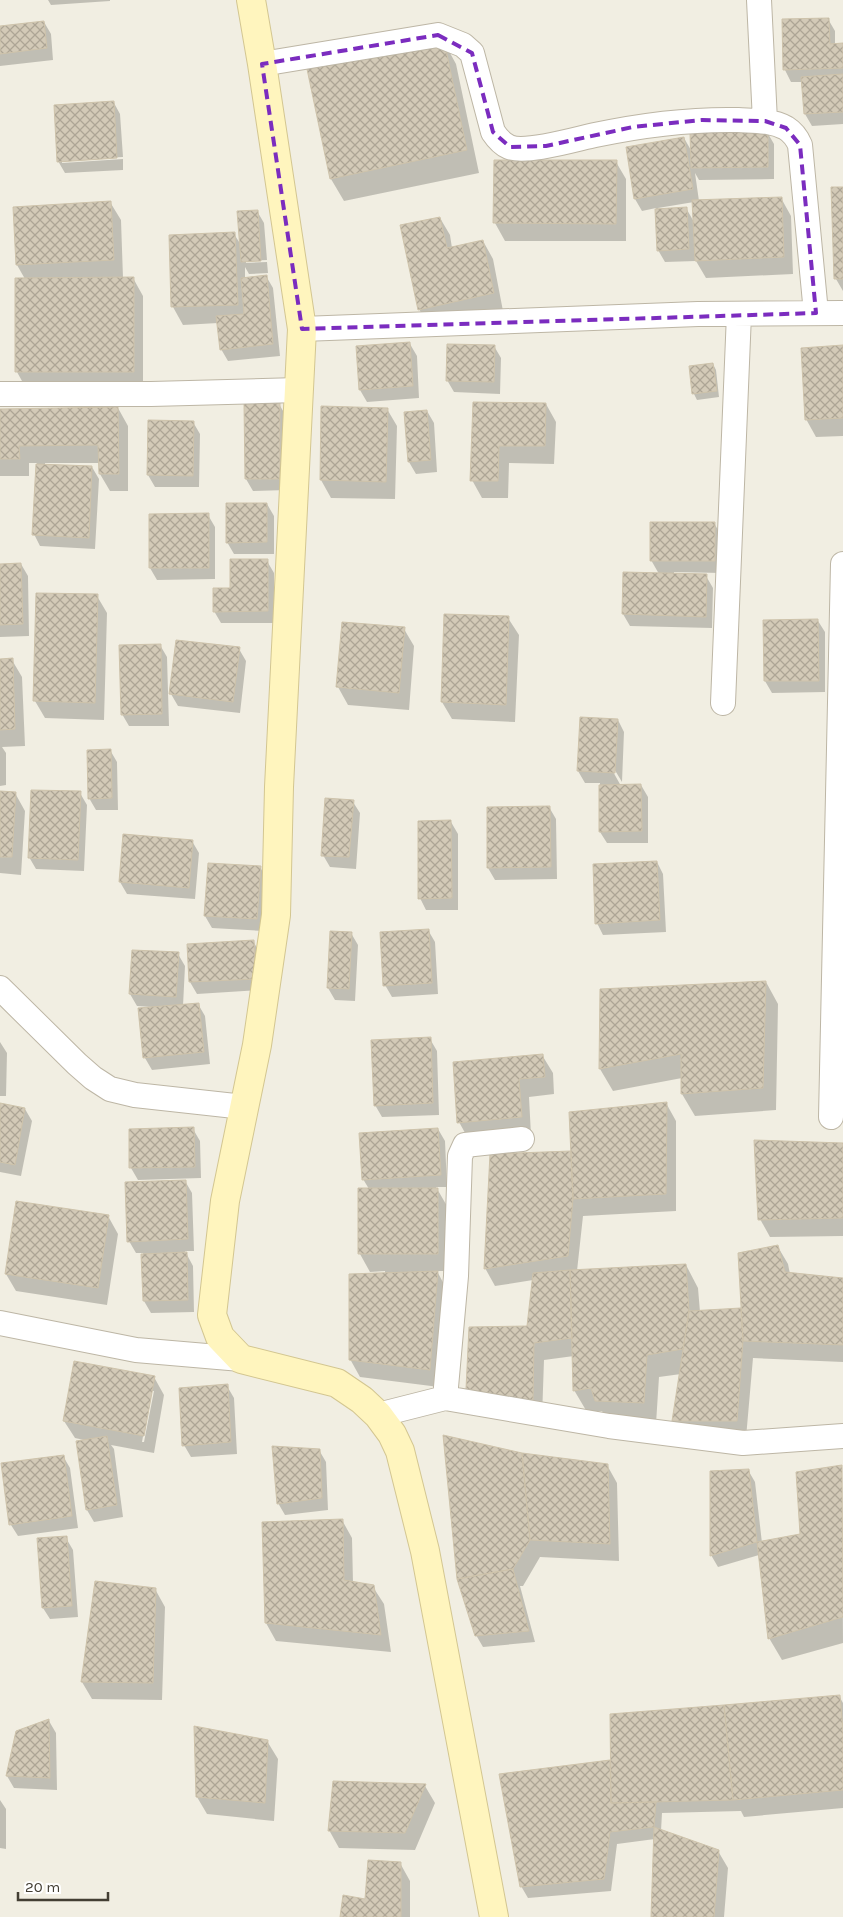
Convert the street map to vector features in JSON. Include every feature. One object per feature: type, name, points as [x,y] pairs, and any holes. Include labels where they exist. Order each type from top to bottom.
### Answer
[{"type":"street","points":[[241,1359],[220,1337],[212,1315],[225,1201],[257,1045],[276,915],[279,787],[302,329],[251,0]]},
{"type":"street","points":[[765,1],[765,121]]},
{"type":"street","points":[[262,64],[438,35],[463,45],[472,53],[492,132],[499,141],[510,147],[546,146],[633,127],[702,120],[765,121],[786,128],[796,136],[800,145],[816,313]]},
{"type":"street","points":[[302,329],[843,312]]},
{"type":"street","points":[[723,703],[739,314]]},
{"type":"street","points":[[0,394],[151,394],[298,390]]},
{"type":"street","points":[[831,1117],[843,564]]},
{"type":"street","points":[[0,988],[77,1064],[110,1089],[145,1096],[244,1107]]},
{"type":"street","points":[[446,1398],[456,1276],[460,1156],[465,1146],[522,1138]]},
{"type":"street","points":[[0,1323],[136,1350],[241,1359],[337,1383],[362,1400],[378,1415],[392,1434],[400,1451],[425,1551],[494,1917]]},
{"type":"street","points":[[378,1415],[446,1398],[610,1426],[743,1443],[843,1436]]},
{"type":"highlighted area","points":[[438,35],[472,53],[493,132],[510,147],[546,146],[633,127],[702,120],[765,121],[786,128],[800,145],[816,313],[302,329],[262,64]]},
{"type":"building","points":[[829,18],[830,44],[843,43],[843,68],[783,70],[782,19]]},
{"type":"building","points":[[44,21],[47,48],[0,54],[0,26]]},
{"type":"building","points":[[444,40],[467,150],[330,179],[307,69]]},
{"type":"building","points":[[843,74],[843,112],[804,114],[801,77]]},
{"type":"building","points":[[114,101],[117,158],[57,162],[54,105]]},
{"type":"building","points":[[768,131],[768,167],[691,168],[690,132]]},
{"type":"building","points":[[684,137],[693,189],[634,199],[626,147]]},
{"type":"building","points":[[494,160],[617,160],[616,224],[493,223]]},
{"type":"building","points":[[831,187],[843,187],[843,279],[834,279]]},
{"type":"building","points":[[782,197],[784,257],[695,261],[692,200]]},
{"type":"building","points":[[111,201],[114,260],[16,265],[13,207]]},
{"type":"building","points":[[687,207],[689,249],[657,251],[655,209]]},
{"type":"building","points":[[258,210],[261,261],[241,262],[237,211]]},
{"type":"building","points":[[440,217],[447,248],[483,240],[494,293],[418,310],[400,225]]},
{"type":"building","points":[[235,232],[238,305],[171,307],[169,235]]},
{"type":"building","points":[[267,275],[273,344],[220,350],[216,316],[244,314],[241,278]]},
{"type":"building","points":[[134,277],[134,372],[15,372],[15,278]]},
{"type":"building","points":[[410,342],[413,386],[359,390],[356,346]]},
{"type":"building","points":[[447,344],[495,345],[494,382],[446,381]]},
{"type":"building","points":[[843,345],[843,418],[805,420],[801,348]]},
{"type":"building","points":[[713,363],[717,391],[692,394],[689,366]]},
{"type":"building","points":[[473,402],[546,403],[545,446],[499,446],[498,481],[470,481]]},
{"type":"building","points":[[244,403],[280,403],[280,479],[245,479]]},
{"type":"building","points":[[321,406],[388,408],[386,482],[320,480]]},
{"type":"building","points":[[118,407],[119,474],[99,474],[98,445],[19,446],[20,459],[0,459],[0,409]]},
{"type":"building","points":[[427,410],[431,460],[408,462],[404,412]]},
{"type":"building","points":[[148,420],[194,421],[193,476],[147,475]]},
{"type":"building","points":[[36,464],[92,466],[89,538],[32,535]]},
{"type":"building","points":[[226,503],[267,503],[267,542],[226,543]]},
{"type":"building","points":[[209,513],[209,568],[149,568],[149,514]]},
{"type":"building","points":[[650,522],[715,522],[715,561],[650,561]]},
{"type":"building","points":[[230,559],[268,559],[268,611],[213,612],[213,588],[230,588]]},
{"type":"building","points":[[21,563],[23,624],[0,625],[0,564]]},
{"type":"building","points":[[623,572],[707,574],[706,617],[622,614]]},
{"type":"building","points":[[36,593],[98,594],[95,703],[33,701]]},
{"type":"building","points":[[444,614],[509,616],[506,705],[441,702]]},
{"type":"building","points":[[818,619],[819,681],[764,681],[763,620]]},
{"type":"building","points":[[342,622],[405,627],[399,693],[336,687]]},
{"type":"building","points":[[176,640],[240,647],[233,702],[169,694]]},
{"type":"building","points":[[161,644],[162,714],[121,715],[119,645]]},
{"type":"building","points":[[13,658],[15,729],[0,730],[0,659]]},
{"type":"building","points":[[580,717],[618,719],[615,773],[577,771]]},
{"type":"building","points":[[111,749],[112,798],[88,799],[87,750]]},
{"type":"building","points":[[641,784],[642,831],[599,832],[599,785]]},
{"type":"building","points":[[31,790],[81,791],[78,860],[28,858]]},
{"type":"building","points":[[0,791],[16,792],[12,857],[0,857]]},
{"type":"building","points":[[325,798],[354,800],[349,857],[321,856]]},
{"type":"building","points":[[550,806],[551,867],[487,868],[487,807]]},
{"type":"building","points":[[451,820],[452,898],[418,899],[418,821]]},
{"type":"building","points":[[123,834],[193,840],[189,888],[119,882]]},
{"type":"building","points":[[657,861],[660,920],[595,924],[593,864]]},
{"type":"building","points":[[208,863],[261,866],[257,919],[204,916]]},
{"type":"building","points":[[429,929],[432,983],[383,986],[380,932]]},
{"type":"building","points":[[330,931],[352,932],[349,989],[327,988]]},
{"type":"building","points":[[254,940],[256,979],[189,982],[187,944]]},
{"type":"building","points":[[132,950],[179,952],[176,997],[129,994]]},
{"type":"building","points":[[766,981],[763,1088],[681,1094],[681,1054],[599,1069],[600,989]]},
{"type":"building","points":[[199,1003],[204,1052],[143,1058],[138,1008]]},
{"type":"building","points":[[431,1037],[433,1103],[374,1106],[371,1040]]},
{"type":"building","points":[[543,1054],[545,1077],[519,1079],[522,1117],[457,1123],[453,1062]]},
{"type":"building","points":[[667,1102],[666,1194],[573,1199],[569,1112]]},
{"type":"building","points":[[0,1103],[25,1108],[15,1165],[0,1162]]},
{"type":"building","points":[[194,1127],[195,1167],[129,1168],[129,1129]]},
{"type":"building","points":[[438,1128],[441,1175],[362,1180],[359,1133]]},
{"type":"building","points":[[754,1140],[843,1143],[843,1218],[758,1220]]},
{"type":"building","points":[[571,1151],[573,1199],[568,1256],[484,1269],[490,1154]]},
{"type":"building","points":[[186,1180],[188,1239],[127,1242],[125,1182]]},
{"type":"building","points":[[358,1188],[438,1188],[438,1254],[358,1254]]},
{"type":"building","points":[[16,1201],[109,1215],[98,1288],[5,1274]]},
{"type":"building","points":[[778,1245],[785,1272],[843,1278],[843,1345],[743,1341],[738,1253]]},
{"type":"building","points":[[187,1252],[188,1300],[143,1301],[141,1254]]},
{"type":"building","points":[[686,1264],[689,1311],[683,1349],[647,1355],[644,1403],[595,1401],[591,1388],[573,1391],[570,1270]]},
{"type":"building","points":[[570,1270],[572,1338],[534,1343],[533,1401],[466,1389],[469,1327],[527,1326],[533,1273]]},
{"type":"building","points":[[438,1271],[430,1370],[349,1360],[349,1274]]},
{"type":"building","points":[[741,1308],[743,1341],[737,1421],[672,1421],[689,1311]]},
{"type":"building","points":[[74,1361],[155,1376],[144,1436],[63,1421]]},
{"type":"building","points":[[228,1384],[231,1442],[182,1446],[179,1388]]},
{"type":"building","points":[[443,1435],[522,1453],[530,1540],[513,1569],[457,1579]]},
{"type":"building","points":[[107,1436],[117,1505],[86,1510],[76,1441]]},
{"type":"building","points":[[272,1446],[320,1449],[322,1498],[277,1504]]},
{"type":"building","points":[[522,1453],[608,1464],[610,1544],[530,1540]]},
{"type":"building","points":[[64,1455],[72,1516],[9,1525],[1,1463]]},
{"type":"building","points":[[842,1465],[843,1617],[768,1639],[757,1542],[800,1534],[796,1472]]},
{"type":"building","points":[[749,1469],[757,1542],[710,1556],[710,1471]]},
{"type":"building","points":[[343,1519],[344,1580],[374,1585],[381,1635],[265,1623],[262,1522]]},
{"type":"building","points":[[67,1536],[72,1606],[42,1608],[37,1538]]},
{"type":"building","points":[[513,1569],[529,1631],[475,1636],[457,1579]]},
{"type":"building","points":[[95,1581],[156,1588],[153,1683],[81,1682]]},
{"type":"building","points":[[840,1695],[843,1731],[843,1790],[733,1800],[724,1705]]},
{"type":"building","points":[[724,1705],[733,1800],[611,1803],[610,1714]]},
{"type":"building","points":[[49,1719],[50,1778],[6,1776],[16,1731]]},
{"type":"building","points":[[194,1726],[268,1740],[265,1803],[196,1797]]},
{"type":"building","points":[[610,1760],[611,1803],[656,1802],[654,1827],[610,1832],[604,1879],[520,1887],[499,1774]]},
{"type":"building","points":[[333,1781],[426,1784],[405,1833],[328,1831]]},
{"type":"building","points":[[654,1827],[719,1850],[714,1917],[651,1917]]},
{"type":"building","points":[[368,1860],[401,1862],[401,1917],[340,1917],[343,1895],[365,1899]]}]
